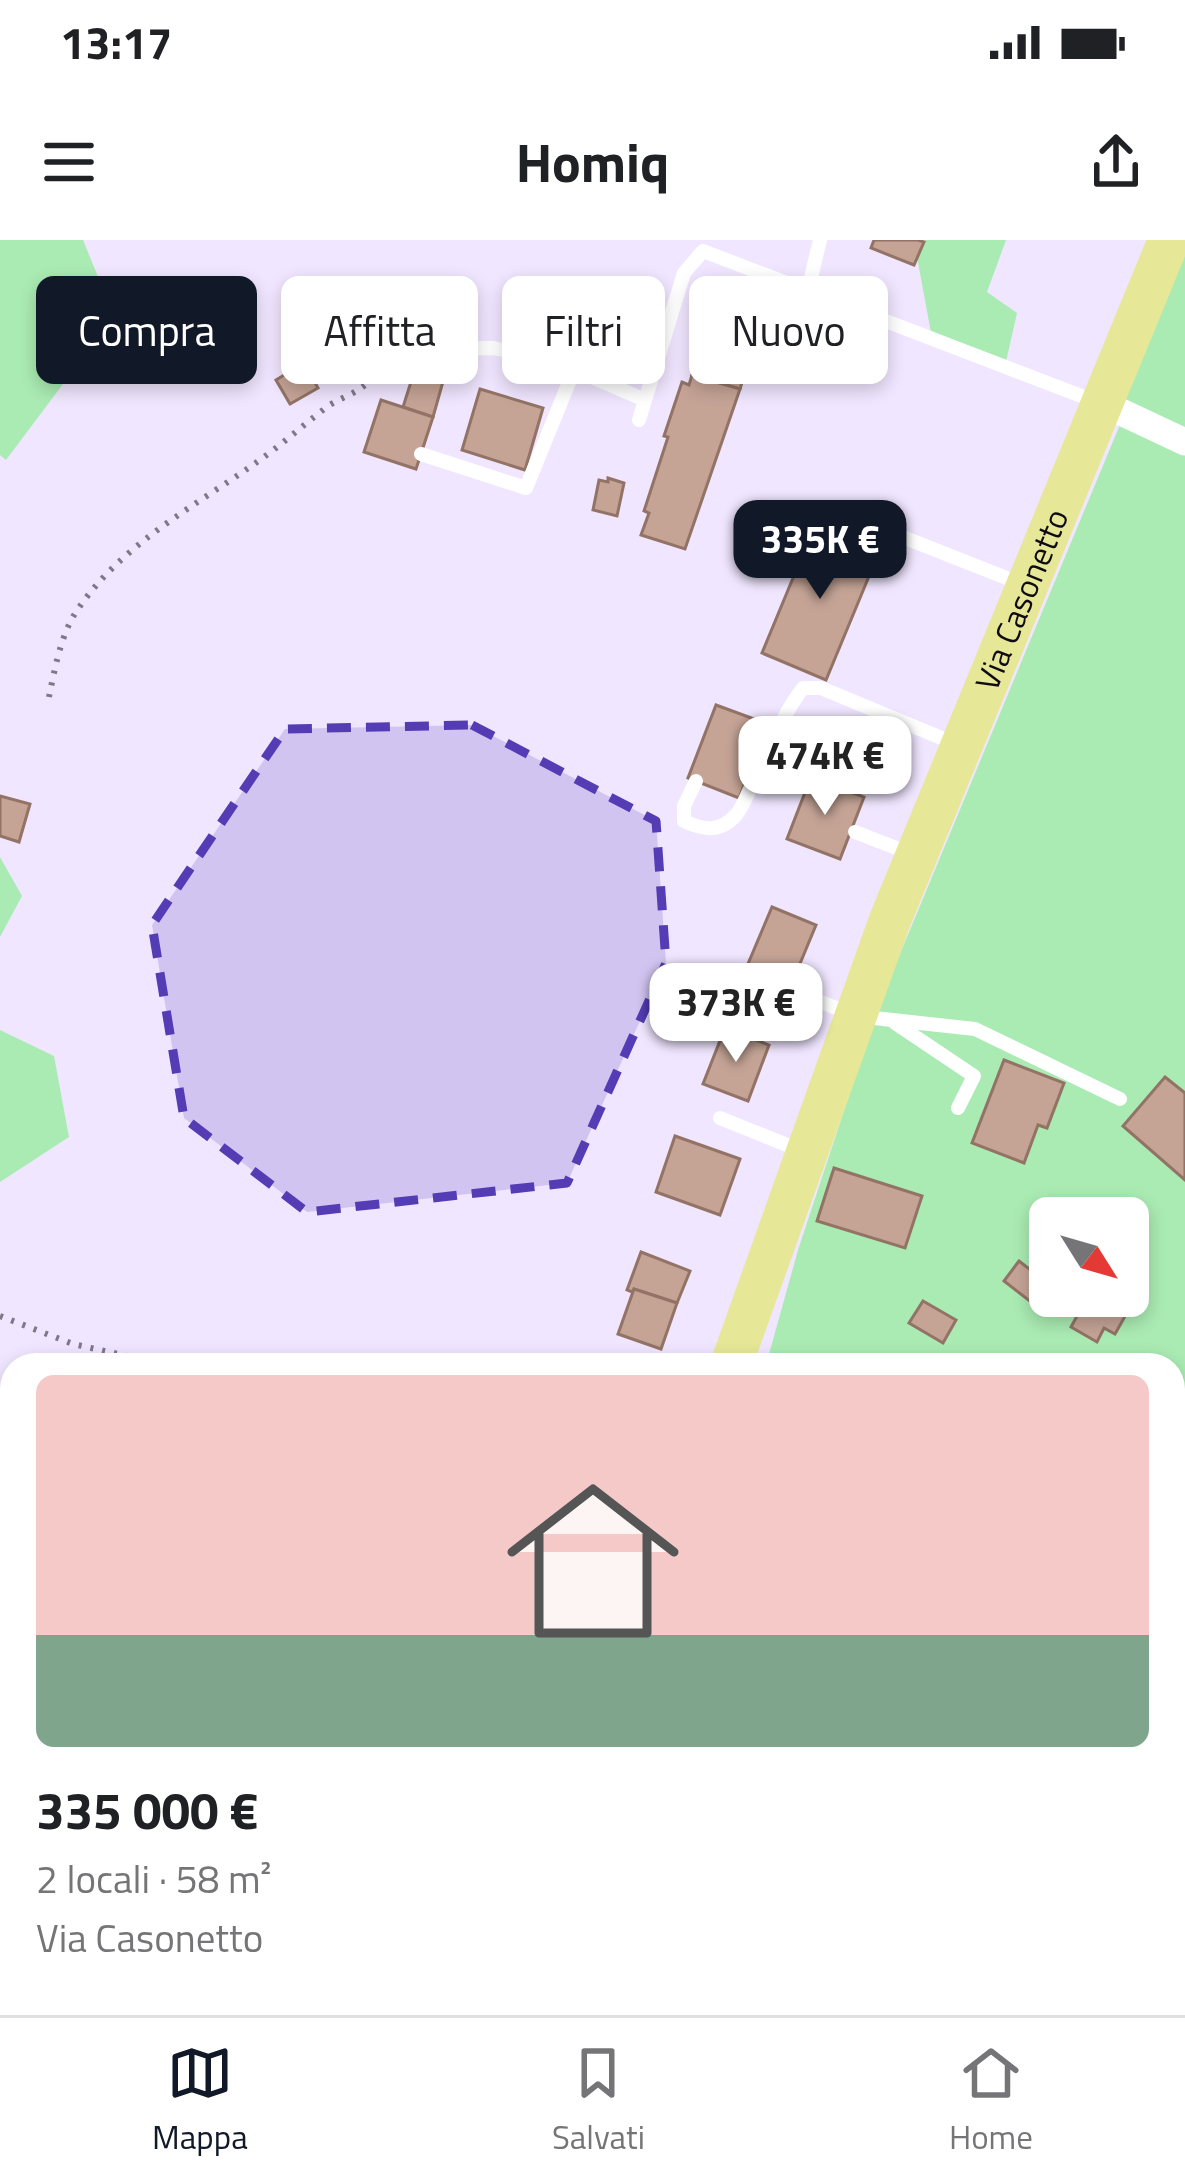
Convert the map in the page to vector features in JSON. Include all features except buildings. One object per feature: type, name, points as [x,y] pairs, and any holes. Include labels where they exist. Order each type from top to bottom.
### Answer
[{"type":"main road","name":"Via Casonetto","points":[[735,1353],[807,1153],[873,1018],[890,920],[1169,240]]},
{"type":"street","points":[[1102,403],[1185,442]]},
{"type":"lane","points":[[811,276],[820,240]]},
{"type":"lane","points":[[639,420],[684,273],[704,250],[772,276]]},
{"type":"lane","points":[[888,321],[1102,403]]},
{"type":"lane","points":[[422,454],[526,488],[568,384]]},
{"type":"lane","points":[[607,384],[645,400]]},
{"type":"lane","points":[[847,514],[1027,585]]},
{"type":"lane","points":[[696,781],[684,806],[685,821],[702,829],[717,827],[736,815],[784,713],[803,688],[820,688],[961,746]]},
{"type":"lane","points":[[855,832],[916,856]]},
{"type":"lane","points":[[741,992],[783,1007],[798,995],[806,996],[873,1018],[974,1076],[958,1108]]},
{"type":"lane","points":[[873,1018],[976,1029],[1120,1099]]},
{"type":"lane","points":[[719,1118],[807,1153]]},
{"type":"path","points":[[49,697],[56,662],[76,611],[115,565],[335,400],[368,384]]},
{"type":"path","points":[[0,1316],[73,1344],[114,1353]]},
{"type":"highlighted area","points":[[472,725],[656,821],[666,963],[567,1183],[307,1212],[184,1118],[152,925],[285,729]]},
{"type":"green space","points":[[0,240],[83,240],[98,276],[36,276],[36,384],[63,384],[6,460],[0,455]]},
{"type":"green space","points":[[925,240],[1006,240],[987,292],[1017,313],[1005,366],[932,338],[917,257]]},
{"type":"green space","points":[[1185,240],[1185,1353],[769,1353],[798,1250],[880,1002],[1124,415],[1102,403]]},
{"type":"green space","points":[[0,857],[22,896],[0,937]]},
{"type":"green space","points":[[0,1030],[54,1056],[69,1137],[0,1182]]}]
